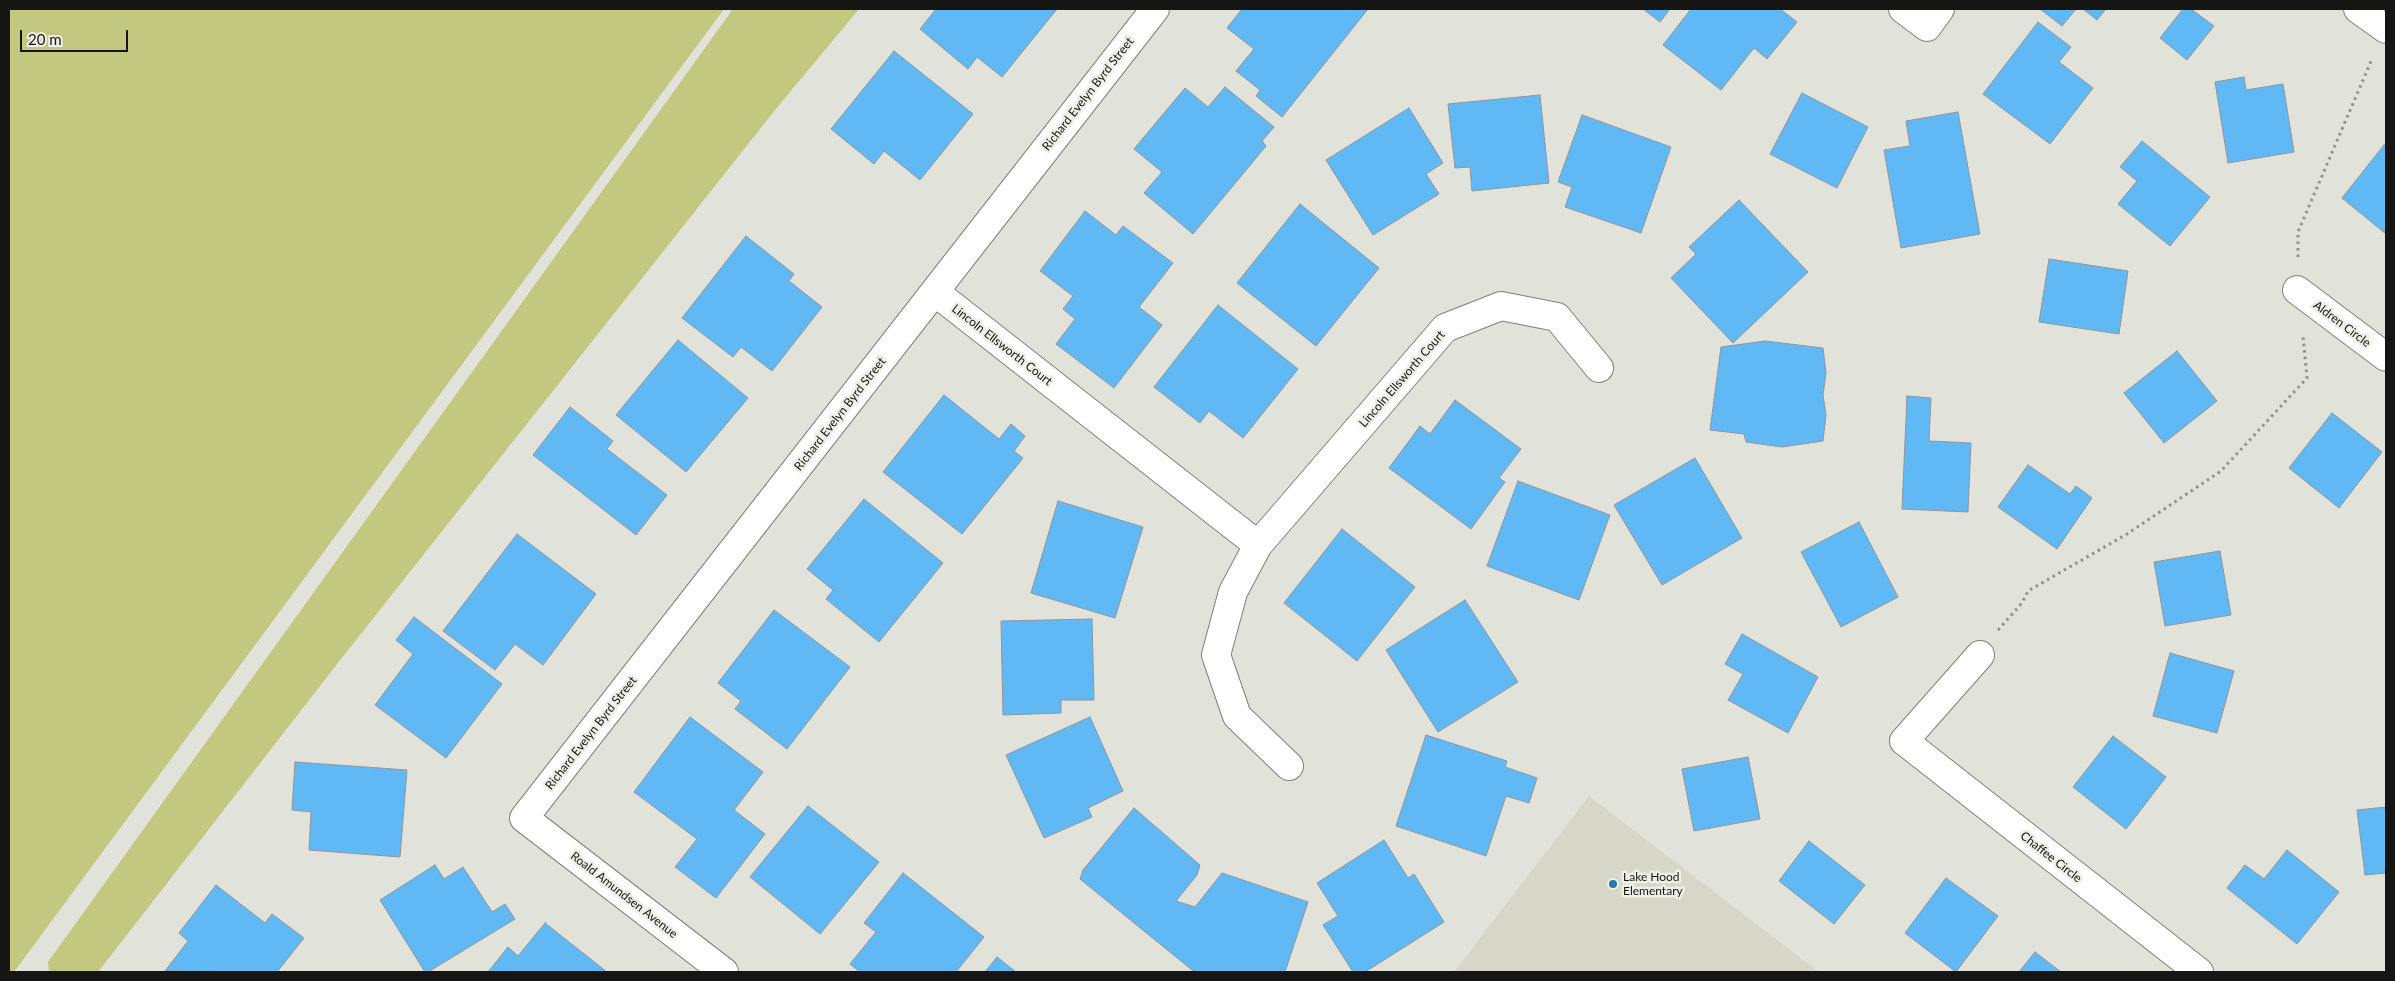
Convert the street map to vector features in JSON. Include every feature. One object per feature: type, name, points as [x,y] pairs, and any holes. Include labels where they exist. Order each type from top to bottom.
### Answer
[{"type":"street","name":"Richard Evelyn Byrd Street","points":[[524,818],[1155,9]]},
{"type":"street","points":[[1903,9],[1933,18]]},
{"type":"street","points":[[2358,9],[2386,29]]},
{"type":"street","name":"Aldren Circle","points":[[2297,290],[2386,357]]},
{"type":"street","name":"Lincoln Ellsworth Court","points":[[935,292],[1258,545]]},
{"type":"street","name":"Lincoln Ellsworth Court","points":[[1289,766],[1237,716],[1216,655],[1234,592],[1258,545],[1445,328],[1501,306],[1557,317],[1599,368]]},
{"type":"street","name":"Chaffee Circle","points":[[1980,655],[1904,741],[2199,972]]},
{"type":"street","name":"Roald Amundsen Avenue","points":[[524,818],[724,972]]},
{"type":"path","points":[[1997,632],[2022,603],[2028,591],[2127,534],[2221,470],[2307,378],[2297,290],[2298,232],[2386,29]]},
{"type":"shaded area","name":"Lake Hood Elementary","points":[[1589,796],[1819,972],[1454,972]]},
{"type":"green space","points":[[9,9],[724,9],[14,972],[9,972]]},
{"type":"green space","points":[[733,9],[859,9],[775,110],[341,659],[98,972],[49,972],[48,962]]},
{"type":"building","points":[[936,9],[1057,9],[1002,77],[977,57],[968,69],[920,29]]},
{"type":"building","points":[[1242,9],[1368,9],[1282,117],[1256,96],[1260,90],[1236,71],[1254,49],[1227,28]]},
{"type":"building","points":[[1643,9],[1670,9],[1660,22]]},
{"type":"building","points":[[1691,9],[1780,9],[1797,22],[1767,59],[1754,48],[1721,90],[1663,45]]},
{"type":"building","points":[[2040,9],[2076,9],[2062,26]]},
{"type":"building","points":[[2083,9],[2106,9],[2097,20]]},
{"type":"building","points":[[2183,9],[2191,9],[2214,26],[2187,60],[2160,38]]},
{"type":"building","points":[[2038,22],[2071,47],[2059,62],[2093,88],[2050,144],[1983,94]]},
{"type":"building","points":[[894,51],[973,114],[920,180],[884,151],[874,164],[831,129]]},
{"type":"building","points":[[2244,77],[2246,90],[2283,84],[2294,152],[2228,163],[2215,82]]},
{"type":"building","points":[[1225,87],[1274,127],[1262,141],[1266,146],[1193,234],[1144,193],[1162,172],[1134,149],[1185,88],[1208,107]]},
{"type":"building","points":[[1802,93],[1868,127],[1837,188],[1770,154]]},
{"type":"building","points":[[1540,95],[1549,183],[1472,191],[1470,167],[1455,168],[1448,104]]},
{"type":"building","points":[[1409,108],[1443,163],[1426,174],[1439,194],[1373,235],[1326,160]]},
{"type":"building","points":[[1958,112],[1980,234],[1901,248],[1884,150],[1910,146],[1906,121]]},
{"type":"building","points":[[1582,115],[1671,147],[1641,233],[1565,207],[1572,187],[1558,182]]},
{"type":"building","points":[[2142,141],[2210,197],[2170,246],[2118,204],[2137,181],[2120,167]]},
{"type":"building","points":[[2384,145],[2386,147],[2386,234],[2342,198]]},
{"type":"building","points":[[1739,200],[1808,272],[1733,343],[1671,278],[1696,254],[1689,247]]},
{"type":"building","points":[[1300,204],[1379,268],[1316,346],[1237,283]]},
{"type":"building","points":[[1085,211],[1116,235],[1123,226],[1173,263],[1139,307],[1162,325],[1114,388],[1056,344],[1075,319],[1063,309],[1073,296],[1040,271]]},
{"type":"building","points":[[746,236],[794,274],[789,281],[822,307],[772,371],[741,347],[733,357],[682,318]]},
{"type":"building","points":[[2049,259],[2128,271],[2119,334],[2039,322]]},
{"type":"building","points":[[1218,305],[1298,369],[1243,438],[1209,411],[1200,423],[1154,387]]},
{"type":"building","points":[[678,340],[748,398],[686,472],[616,415]]},
{"type":"building","points":[[1765,341],[1823,348],[1826,373],[1823,395],[1826,415],[1823,441],[1782,447],[1746,442],[1744,434],[1710,430],[1721,347]]},
{"type":"building","points":[[2177,351],[2217,401],[2164,443],[2124,393]]},
{"type":"building","points":[[944,395],[999,439],[1011,424],[1025,436],[1014,451],[1023,458],[962,534],[883,472]]},
{"type":"building","points":[[1907,396],[1931,398],[1929,441],[1971,443],[1968,512],[1902,509]]},
{"type":"building","points":[[1455,400],[1521,449],[1499,478],[1505,482],[1471,529],[1389,468],[1420,426],[1430,434]]},
{"type":"building","points":[[570,407],[613,441],[607,449],[667,495],[636,535],[533,455]]},
{"type":"building","points":[[2332,413],[2382,452],[2339,508],[2289,468]]},
{"type":"building","points":[[1695,458],[1742,538],[1662,585],[1614,505]]},
{"type":"building","points":[[2028,465],[2070,494],[2076,486],[2092,498],[2057,549],[1998,507]]},
{"type":"building","points":[[1518,481],[1610,515],[1579,600],[1487,566]]},
{"type":"building","points":[[864,499],[943,563],[879,642],[826,599],[833,590],[807,569]]},
{"type":"building","points":[[1058,501],[1143,527],[1115,618],[1031,593]]},
{"type":"building","points":[[1859,522],[1898,597],[1841,627],[1801,552]]},
{"type":"building","points":[[1342,529],[1415,587],[1357,661],[1284,603]]},
{"type":"building","points":[[517,534],[596,594],[543,665],[515,644],[495,670],[443,631]]},
{"type":"building","points":[[2220,551],[2231,615],[2165,626],[2154,562]]},
{"type":"building","points":[[1465,600],[1518,682],[1438,732],[1386,650]]},
{"type":"building","points":[[774,610],[850,667],[787,749],[735,709],[741,701],[718,683]]},
{"type":"building","points":[[414,617],[502,684],[446,758],[375,705],[413,654],[396,640]]},
{"type":"building","points":[[1092,619],[1094,700],[1061,700],[1061,713],[1003,715],[1001,621]]},
{"type":"building","points":[[1742,634],[1818,677],[1788,733],[1728,700],[1743,674],[1725,664]]},
{"type":"building","points":[[2170,653],[2234,671],[2217,733],[2153,716]]},
{"type":"building","points":[[690,717],[763,772],[734,810],[765,834],[716,898],[675,867],[697,839],[634,792]]},
{"type":"building","points":[[1090,717],[1123,791],[1088,808],[1092,817],[1044,838],[1006,755]]},
{"type":"building","points":[[1426,735],[1507,761],[1505,767],[1537,778],[1529,803],[1506,796],[1486,856],[1396,826]]},
{"type":"building","points":[[2113,736],[2166,777],[2126,829],[2073,787]]},
{"type":"building","points":[[1748,757],[1760,819],[1694,831],[1682,769]]},
{"type":"building","points":[[295,762],[407,770],[400,857],[309,850],[311,812],[292,810]]},
{"type":"building","points":[[808,806],[879,862],[820,934],[750,877]]},
{"type":"building","points":[[2386,807],[2386,873],[2365,875],[2357,810]]},
{"type":"building","points":[[1134,808],[1200,865],[1197,875],[1176,901],[1195,907],[1222,873],[1308,902],[1285,972],[1198,972],[1192,970],[1080,879],[1083,870]]},
{"type":"building","points":[[1384,840],[1408,878],[1414,874],[1444,922],[1365,972],[1353,972],[1323,925],[1338,916],[1317,883]]},
{"type":"building","points":[[1809,841],[1865,885],[1834,924],[1779,881]]},
{"type":"building","points":[[2287,850],[2339,892],[2297,944],[2227,888],[2245,865],[2264,879]]},
{"type":"building","points":[[435,865],[444,879],[463,867],[492,912],[505,904],[515,919],[428,972],[425,972],[380,900]]},
{"type":"building","points":[[903,873],[984,937],[956,972],[860,972],[850,964],[876,932],[864,923]]},
{"type":"building","points":[[1946,878],[1998,916],[1956,972],[1905,933]]},
{"type":"building","points":[[216,885],[265,923],[272,914],[304,938],[277,972],[165,971],[188,941],[179,933]]},
{"type":"building","points":[[545,923],[607,972],[488,972],[508,947],[518,956]]},
{"type":"building","points":[[2035,952],[2061,972],[2019,972]]},
{"type":"building","points":[[997,957],[1016,972],[985,972]]},
{"type":"place","name":"Lake Hood Elementary","points":[[1613,884]]}]
